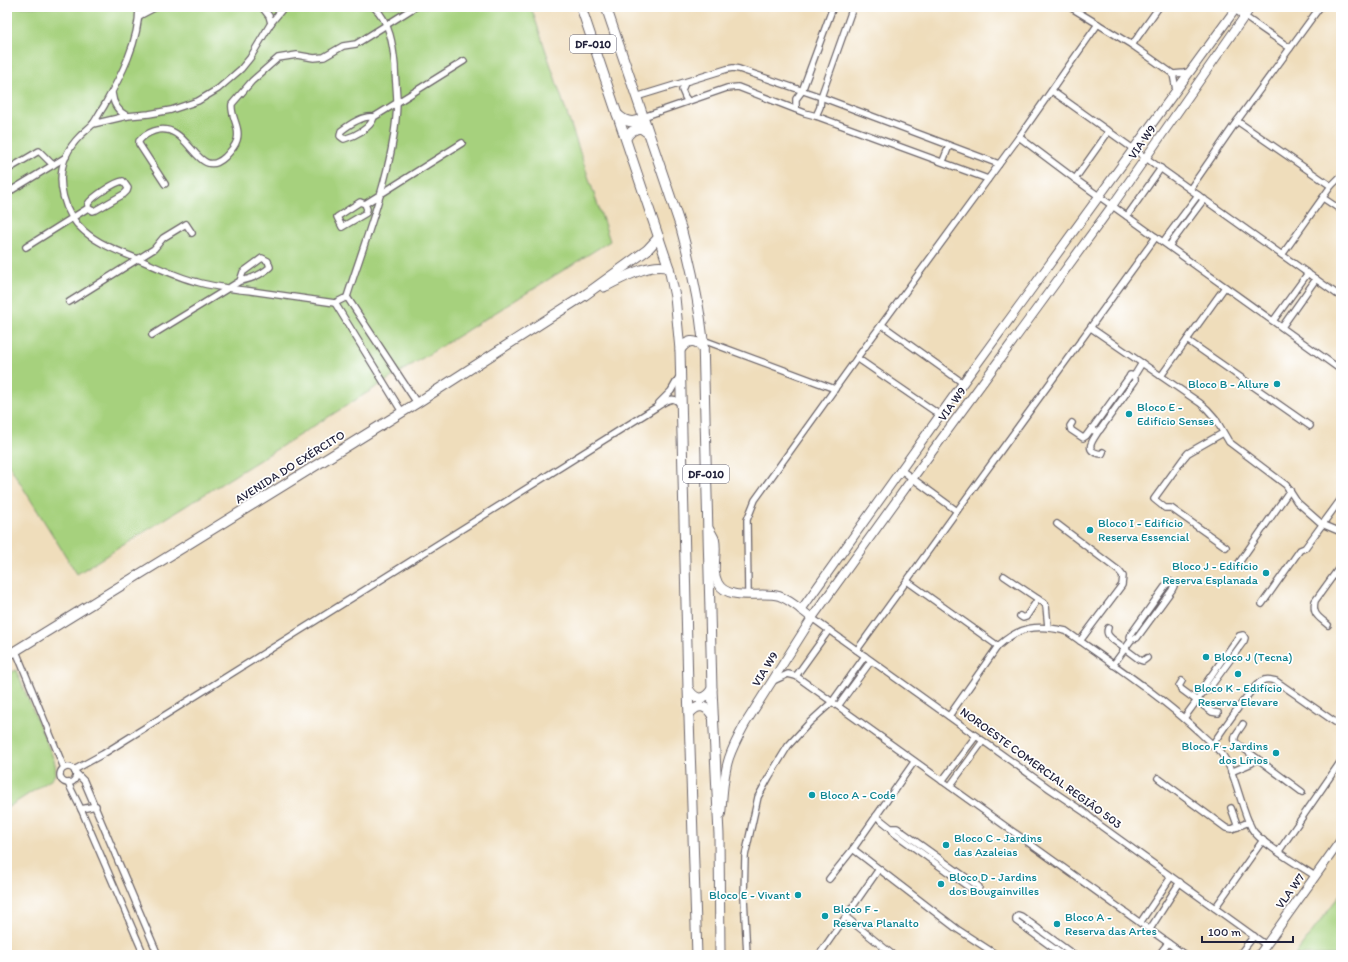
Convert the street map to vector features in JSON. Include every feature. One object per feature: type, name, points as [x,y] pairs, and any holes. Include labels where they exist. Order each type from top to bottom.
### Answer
[{"type":"main road","name":"DF-010","points":[[581,7],[659,237],[669,268],[675,297],[681,372],[688,688],[697,955]]},
{"type":"main road","name":"DF-010","points":[[606,7],[689,258],[699,305],[703,344],[712,690],[719,835],[720,955]]},
{"type":"main road","points":[[617,114],[623,120],[628,121],[636,121],[643,117]]},
{"type":"main road","points":[[626,138],[630,132],[636,129],[640,128],[648,132]]},
{"type":"main road","name":"AVENIDA DO EXÉRCITO","points":[[10,654],[417,403],[585,295],[647,250],[659,237]]},
{"type":"main road","name":"AVENIDA DO EXÉRCITO","points":[[585,295],[648,268],[663,266],[669,268]]},
{"type":"main road","points":[[680,350],[685,343],[690,341],[703,344]]},
{"type":"main road","points":[[688,688],[696,697],[701,699],[708,696],[712,690]]},
{"type":"main road","points":[[689,714],[693,709],[699,707],[706,708],[711,713],[713,718]]},
{"type":"street","points":[[140,7],[140,16],[126,65],[93,124],[79,137],[66,157],[62,170],[62,191],[68,209],[73,218],[84,231],[110,248],[174,275],[197,282],[228,288],[335,303],[347,298],[380,196],[392,146],[397,102],[394,50],[387,25],[374,7]]},
{"type":"street","points":[[140,16],[156,7]]},
{"type":"street","points":[[262,7],[271,23]]},
{"type":"street","points":[[93,124],[127,116],[171,110],[198,100],[218,89],[250,58],[271,23],[284,7]]},
{"type":"street","points":[[165,184],[139,144],[140,139],[144,135],[160,129],[171,130],[180,136],[203,161],[208,163],[217,163],[230,152],[237,139],[238,132],[231,106],[233,101],[274,61],[283,57],[297,54],[314,58],[324,57],[343,46],[356,44],[415,7]]},
{"type":"street","points":[[796,109],[796,99],[802,91],[833,7]]},
{"type":"street","points":[[816,116],[820,107],[821,97],[853,7]]},
{"type":"street","points":[[1070,7],[1132,45],[1173,74],[1184,74],[1189,72]]},
{"type":"street","points":[[1132,45],[1159,7]]},
{"type":"street","name":"VIA W9","points":[[719,835],[724,782],[729,759],[736,740],[812,618],[912,478],[1112,206],[1251,7]]},
{"type":"street","points":[[1190,189],[1237,121],[1320,7]]},
{"type":"street","points":[[1236,8],[1244,16],[1290,48]]},
{"type":"street","name":"VIA W9","points":[[801,610],[963,383],[1236,8]]},
{"type":"street","points":[[748,594],[747,520],[756,500],[857,358],[1019,137],[1098,24]]},
{"type":"street","points":[[374,117],[368,116],[354,123],[341,131],[340,136],[344,139],[367,128],[374,117],[464,61]]},
{"type":"street","points":[[636,97],[733,68],[755,73],[999,164]]},
{"type":"street","points":[[1173,74],[1176,90]]},
{"type":"street","points":[[685,83],[682,90],[688,101]]},
{"type":"street","points":[[643,117],[727,88],[738,87],[805,113],[943,161],[988,179]]},
{"type":"street","points":[[1052,91],[1341,297]]},
{"type":"street","points":[[112,92],[115,104],[122,113],[127,116]]},
{"type":"street","points":[[1237,121],[1331,186]]},
{"type":"street","points":[[1075,179],[1109,131]]},
{"type":"street","points":[[1019,137],[1112,206],[1341,370]]},
{"type":"street","points":[[365,204],[367,209],[366,213],[342,228],[337,217],[360,202],[365,204],[380,196],[462,143]]},
{"type":"street","points":[[943,161],[949,146]]},
{"type":"street","points":[[7,170],[39,151],[53,165]]},
{"type":"street","points":[[7,192],[66,157]]},
{"type":"street","points":[[1127,216],[1161,168]]},
{"type":"street","points":[[1282,255],[1331,186],[1341,176]]},
{"type":"street","points":[[26,247],[88,208],[88,204],[92,199],[115,184],[123,182],[128,188],[124,194],[96,210],[93,211],[88,208]]},
{"type":"street","points":[[1163,242],[1198,195]]},
{"type":"street","points":[[1323,198],[1341,210]]},
{"type":"street","points":[[1169,246],[1204,199]]},
{"type":"street","points":[[70,302],[154,249],[163,238],[186,224],[192,233]]},
{"type":"street","points":[[857,650],[1156,237]]},
{"type":"street","points":[[152,335],[240,281],[251,279],[264,272],[270,267],[268,261],[262,258],[243,272],[240,281]]},
{"type":"street","points":[[1273,321],[1308,273]]},
{"type":"street","points":[[1282,327],[1316,279]]},
{"type":"street","points":[[1161,376],[1225,287]]},
{"type":"street","points":[[347,298],[417,403]]},
{"type":"street","points":[[335,303],[402,412]]},
{"type":"street","points":[[882,325],[963,383]]},
{"type":"street","points":[[1091,328],[1208,409],[1229,442],[1286,485],[1301,507],[1322,524],[1341,532]]},
{"type":"street","points":[[1187,340],[1310,426]]},
{"type":"street","points":[[703,344],[835,389]]},
{"type":"street","points":[[857,358],[940,416]]},
{"type":"street","points":[[1103,452],[1102,454],[1099,454],[1092,449],[1090,443],[1135,380],[1134,376],[1142,363]]},
{"type":"street","points":[[655,408],[671,390],[681,372]]},
{"type":"street","points":[[1072,423],[1070,426],[1071,430],[1083,438],[1086,436],[1130,375],[1134,376]]},
{"type":"street","points":[[74,771],[655,408],[671,399],[675,399],[682,406]]},
{"type":"street","points":[[1092,428],[1094,432],[1098,432]]},
{"type":"street","points":[[930,430],[939,432],[942,438]]},
{"type":"street","points":[[1223,433],[1188,453],[1154,499],[1165,508],[1171,508],[1226,547]]},
{"type":"street","points":[[901,470],[957,511]]},
{"type":"street","points":[[1236,567],[1290,490]]},
{"type":"street","points":[[883,495],[888,504],[893,505]]},
{"type":"street","points":[[1262,604],[1300,550],[1305,548],[1341,499]]},
{"type":"street","points":[[1057,524],[1118,571],[1122,576],[1122,585],[1080,641]]},
{"type":"street","name":"NOROESTE COMERCIAL REGIÃO 503","points":[[708,527],[715,539],[715,573],[718,584],[724,589],[734,594],[767,594],[778,596],[787,600],[1084,812],[1266,945]]},
{"type":"street","points":[[1328,625],[1316,615],[1313,608],[1315,601],[1341,565]]},
{"type":"street","points":[[1004,576],[1046,606],[1048,627]]},
{"type":"street","points":[[907,580],[998,646]]},
{"type":"street","points":[[1114,665],[1132,639],[1137,638],[1172,590],[1174,586],[1171,582],[1166,585],[1131,634],[1132,639]]},
{"type":"street","points":[[1020,616],[1023,618],[1026,617],[1038,599]]},
{"type":"street","points":[[949,716],[998,646],[1008,637],[1018,631],[1048,627],[1066,631],[1145,687],[1184,718],[1221,753],[1228,764],[1253,830],[1263,840],[1315,876]]},
{"type":"street","points":[[1108,628],[1108,635],[1125,649],[1140,660],[1143,661],[1147,658]]},
{"type":"street","points":[[796,676],[829,630]]},
{"type":"street","points":[[1184,718],[1204,691],[1208,690],[1244,640],[1245,638],[1243,635],[1239,636],[1203,687],[1202,689],[1204,691]]},
{"type":"street","points":[[10,654],[64,768]]},
{"type":"street","points":[[747,955],[744,897],[745,856],[758,797],[788,746],[810,722],[832,702],[865,656]]},
{"type":"street","points":[[838,706],[871,661]]},
{"type":"street","points":[[771,682],[780,676],[788,674],[796,676],[1185,955]]},
{"type":"street","points":[[1212,745],[1253,690],[1261,681],[1269,679],[1276,682],[1335,722]]},
{"type":"street","points":[[1182,681],[1180,688],[1212,712],[1218,713]]},
{"type":"street","points":[[1243,724],[1236,735],[1234,742],[1302,792]]},
{"type":"street","points":[[942,781],[976,736]]},
{"type":"street","points":[[950,786],[983,741]]},
{"type":"street","points":[[1231,772],[1252,763],[1256,758]]},
{"type":"street","points":[[1279,851],[1341,761]]},
{"type":"street","points":[[829,879],[853,849],[914,762]]},
{"type":"street","points":[[64,768],[68,767],[84,780],[158,955]]},
{"type":"street","points":[[64,768],[60,774],[60,777],[62,781],[68,783],[74,780],[74,771]]},
{"type":"street","points":[[1158,778],[1226,828],[1232,829],[1249,822]]},
{"type":"street","points":[[68,783],[81,809],[144,955]]},
{"type":"street","points":[[81,809],[96,806]]},
{"type":"street","points":[[1231,808],[1238,827]]},
{"type":"street","points":[[876,816],[891,828],[894,833],[974,891],[978,891],[978,886],[932,852],[897,828],[891,828]]},
{"type":"street","points":[[1216,908],[1263,840]]},
{"type":"street","name":"VLA W7","points":[[1259,955],[1341,840]]},
{"type":"street","points":[[853,849],[957,929],[997,955]]},
{"type":"street","points":[[819,955],[880,869]]},
{"type":"street","points":[[1140,923],[1171,877]]},
{"type":"street","points":[[1150,929],[1180,882]]},
{"type":"street","points":[[1063,955],[1016,921],[1016,918],[1021,916],[1074,955]]},
{"type":"street","points":[[846,917],[893,955]]},
{"type":"street","points":[[1239,955],[1254,936]]},
{"type":"street","points":[[1159,955],[1168,943]]},
{"type":"green space","points":[[7,7],[531,7],[610,241],[77,574],[7,462]]},
{"type":"green space","points":[[16,670],[54,760],[56,770],[52,779],[7,808],[7,675]]},
{"type":"green space","points":[[1341,893],[1341,955],[1295,955]]},
{"type":"place","name":"Bloco B - Allure","points":[[1277,384]]},
{"type":"place","name":"Bloco E - Edifício Senses","points":[[1129,414]]},
{"type":"place","name":"Bloco I - Edifício Reserva Essencial","points":[[1090,530]]},
{"type":"place","name":"Bloco J - Edifício Reserva Esplanada","points":[[1266,573]]},
{"type":"place","name":"Bloco J (Tecna)","points":[[1206,657]]},
{"type":"place","name":"Bloco K - Edifício Reserva Elevare","points":[[1238,674]]},
{"type":"place","name":"Bloco F - Jardins dos Lírios","points":[[1276,753]]},
{"type":"place","name":"Bloco A - Code","points":[[812,795]]},
{"type":"place","name":"Bloco C - Jardins das Azaleias","points":[[946,845]]},
{"type":"place","name":"Bloco D - Jardins dos Bougainvilles","points":[[941,884]]},
{"type":"place","name":"Bloco E - Vivant","points":[[798,895]]},
{"type":"place","name":"Bloco F - Reserva Planalto","points":[[825,916]]},
{"type":"place","name":"Bloco A - Reserva das Artes","points":[[1057,924]]}]
